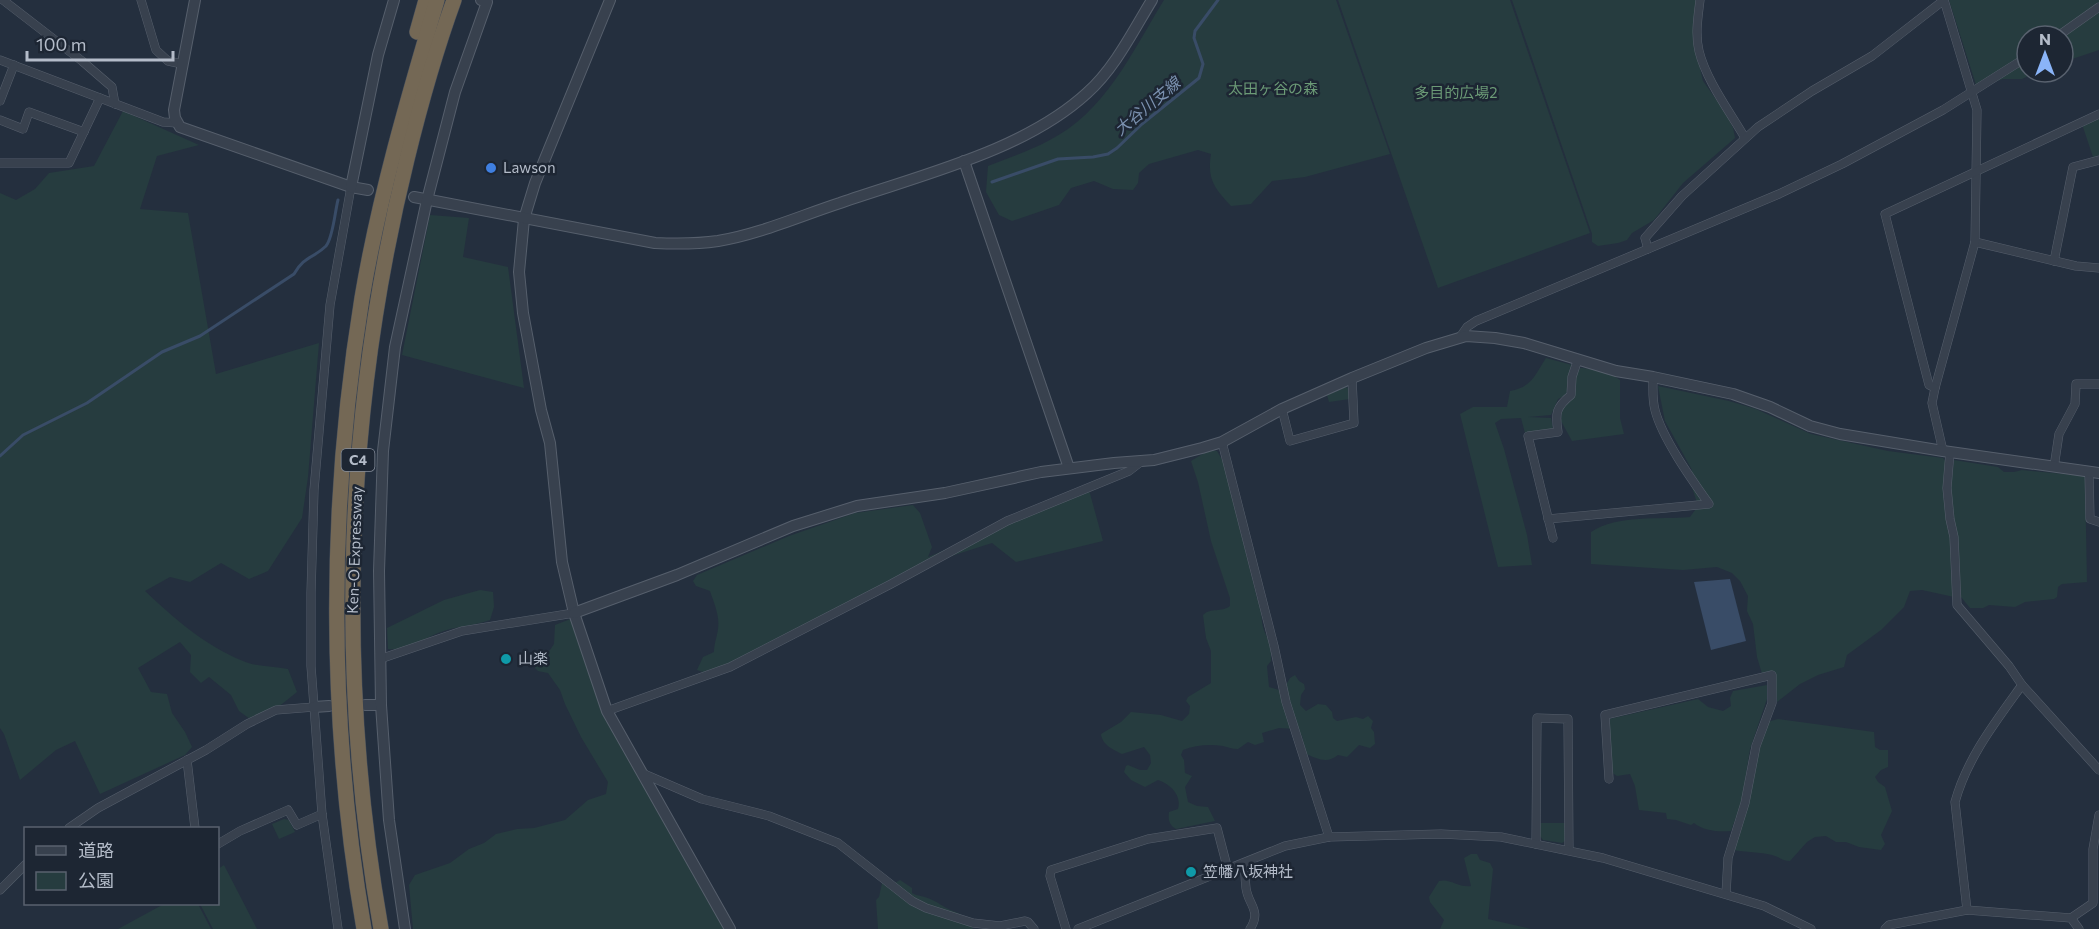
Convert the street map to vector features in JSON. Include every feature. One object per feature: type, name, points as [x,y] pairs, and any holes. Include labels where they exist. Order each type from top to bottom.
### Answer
[{"type":"highway","points":[[387,179],[426,0]]},
{"type":"highway","name":"Ken-O Expressway","points":[[364,929],[345,786],[337,655],[338,562],[345,452],[362,298],[387,179],[437,0]]},
{"type":"highway","name":"Ken-O Expressway","points":[[381,929],[370,864],[354,681],[352,602],[359,441],[374,327],[392,218],[420,110],[454,0]]},
{"type":"street","points":[[3,0],[112,87],[115,104]]},
{"type":"street","points":[[141,0],[156,50],[168,61],[182,64]]},
{"type":"street","points":[[195,0],[174,110],[177,123],[184,129],[351,187],[368,190]]},
{"type":"street","points":[[338,929],[322,814],[311,666],[314,490],[330,305],[378,55],[394,0]]},
{"type":"street","points":[[405,929],[388,820],[381,705],[379,571],[383,451],[395,347],[427,200],[455,92],[487,2],[481,0]]},
{"type":"street","points":[[610,0],[535,183],[524,219],[519,272],[524,313],[541,410],[550,442],[560,545],[574,613],[607,711],[730,929]]},
{"type":"street","points":[[414,197],[655,243],[719,241],[755,231],[1012,143],[1049,123],[1088,93],[1114,61],[1152,0]]},
{"type":"street","points":[[1700,0],[1696,33],[1699,52],[1710,77],[1745,138]]},
{"type":"street","points":[[1648,249],[1645,238],[1682,196],[1758,127],[1812,91],[1872,56],[1944,0],[1977,110],[1975,242],[1932,403],[1946,452],[1947,488],[1954,537],[1957,605],[2009,666],[2022,685],[2099,770]]},
{"type":"street","points":[[2075,24],[2099,8]]},
{"type":"street","points":[[0,60],[163,122],[177,123]]},
{"type":"street","points":[[0,101],[14,65]]},
{"type":"street","points":[[1460,338],[1467,327],[1476,321],[1779,194],[1842,164],[1901,134],[2015,65]]},
{"type":"street","points":[[0,164],[69,163],[100,98]]},
{"type":"street","points":[[0,120],[23,129],[29,112],[84,132]]},
{"type":"street","points":[[1935,388],[1929,385],[1885,214],[2099,114]]},
{"type":"street","points":[[964,160],[1069,468]]},
{"type":"street","points":[[2054,261],[2073,167],[2099,160]]},
{"type":"street","points":[[1975,242],[2054,261],[2099,268]]},
{"type":"street","points":[[380,659],[462,631],[574,613],[677,575],[793,526],[857,506],[945,493],[1069,468],[1142,462],[1222,442],[1282,409],[1353,378],[1426,348],[1474,336],[1524,343],[1616,371],[1754,400],[1810,426],[1840,434],[2094,473],[2090,519],[2099,522]]},
{"type":"street","points":[[1553,538],[1528,436],[1558,432],[1556,416],[1561,403],[1571,395],[1572,377],[1578,359]]},
{"type":"street","points":[[1548,519],[1709,504],[1689,476],[1657,417],[1653,399],[1653,377]]},
{"type":"street","points":[[1282,409],[1290,441],[1354,423],[1353,378]]},
{"type":"street","points":[[2054,467],[2059,434],[2075,404],[2076,384],[2099,384]]},
{"type":"street","points":[[1222,442],[1286,702],[1329,837]]},
{"type":"street","points":[[607,711],[730,667],[891,584],[1006,521],[1129,471],[1142,462]]},
{"type":"street","points":[[1609,779],[1605,715],[1772,675],[1772,703],[1756,746],[1745,802],[1728,858],[1726,894]]},
{"type":"street","points":[[1967,910],[1955,802],[1959,788],[1990,729],[2022,685]]},
{"type":"street","points":[[365,705],[381,705]]},
{"type":"street","points":[[70,827],[98,808],[276,710],[329,706]]},
{"type":"street","points":[[1536,844],[1536,718],[1568,719],[1569,850]]},
{"type":"street","points":[[187,760],[195,827]]},
{"type":"street","points":[[644,774],[702,800],[769,816],[838,843],[912,901],[926,908],[961,920],[991,925],[1000,926],[1025,921],[1034,929]]},
{"type":"street","points":[[219,843],[240,831],[288,810],[297,825],[322,814]]},
{"type":"street","points":[[1885,929],[1889,925],[1967,910],[2071,918],[2096,902],[2093,849],[2099,815]]},
{"type":"street","points":[[1066,929],[1050,876],[1051,870],[1148,839],[1217,828],[1228,870]]},
{"type":"street","points":[[1078,929],[1285,846],[1329,837],[1441,834],[1483,835],[1569,850],[1623,863],[1778,911],[1811,929]]},
{"type":"street","points":[[1244,863],[1247,893],[1255,910],[1254,924],[1250,929]]},
{"type":"street","points":[[0,890],[24,866]]},
{"type":"street","points":[[2071,918],[2079,929]]},
{"type":"green space","name":"太田ヶ谷の森","points":[[1164,0],[1336,0],[1390,154],[1305,177],[1272,181],[1251,204],[1231,206],[1213,183],[1210,170],[1211,154],[1198,150],[1149,164],[1139,173],[1138,183],[1133,190],[1113,189],[1094,181],[1071,188],[1059,205],[1012,221],[999,215],[986,192],[988,166],[1048,141],[1068,129],[1086,114],[1115,80]]},
{"type":"green space","name":"多目的広場2","points":[[1338,0],[1510,0],[1590,233],[1438,288]]},
{"type":"green space","points":[[1512,0],[1696,0],[1695,47],[1703,81],[1725,112],[1735,138],[1683,183],[1654,220],[1632,233],[1627,240],[1598,246],[1592,242],[1592,234]]},
{"type":"green space","points":[[1949,0],[2099,0],[2099,50],[2075,58],[2075,24],[2015,24],[2015,79],[2003,79],[1977,88]]},
{"type":"green space","points":[[123,111],[199,145],[157,156],[140,209],[188,213],[216,374],[319,343],[308,477],[302,518],[268,571],[249,579],[221,563],[190,582],[170,577],[145,591],[167,612],[229,655],[254,664],[288,669],[297,692],[272,712],[250,719],[239,711],[231,695],[209,677],[201,683],[190,672],[191,655],[180,642],[138,668],[151,692],[167,694],[172,713],[192,747],[185,755],[100,794],[75,741],[56,750],[20,780],[0,728],[0,193],[16,200],[35,189],[49,173],[94,166]]},
{"type":"green space","points":[[2099,117],[2099,155],[2093,157],[2082,124]]},
{"type":"green space","points":[[430,215],[469,218],[463,257],[508,267],[524,388],[402,355]]},
{"type":"green space","points":[[1546,358],[1572,365],[1568,390],[1558,399],[1551,415],[1528,417],[1551,418],[1553,429],[1525,433],[1521,418],[1501,419],[1495,423],[1527,535],[1532,565],[1498,567],[1460,414],[1473,407],[1507,407],[1510,391],[1528,383],[1536,375]]},
{"type":"green space","points":[[1580,368],[1601,372],[1620,380],[1620,418],[1624,434],[1572,441],[1561,421],[1562,409],[1574,397],[1576,375]]},
{"type":"green space","points":[[1658,386],[1756,409],[1811,434],[1888,451],[1943,458],[1947,463],[1944,488],[1945,508],[1952,546],[1954,597],[1922,590],[1910,591],[1904,607],[1881,630],[1847,655],[1844,667],[1818,675],[1800,684],[1777,702],[1775,678],[1763,677],[1757,657],[1753,624],[1747,611],[1748,596],[1740,581],[1732,573],[1717,567],[1683,570],[1591,564],[1591,532],[1602,526],[1626,520],[1690,517],[1698,506],[1691,484],[1692,470],[1665,421]]},
{"type":"green space","points":[[1345,387],[1350,389],[1350,399],[1329,402],[1327,395]]},
{"type":"green space","points":[[1209,450],[1217,451],[1224,463],[1260,605],[1263,627],[1271,648],[1271,661],[1267,666],[1269,687],[1279,690],[1295,675],[1304,684],[1305,689],[1301,695],[1300,705],[1306,711],[1318,704],[1326,705],[1337,721],[1356,717],[1363,719],[1368,716],[1373,721],[1371,728],[1374,732],[1375,744],[1370,748],[1359,745],[1347,757],[1338,755],[1322,760],[1306,754],[1302,736],[1297,729],[1279,728],[1262,733],[1264,742],[1255,745],[1248,742],[1238,749],[1208,745],[1183,750],[1181,755],[1184,760],[1185,773],[1192,776],[1185,787],[1188,802],[1208,807],[1215,821],[1176,829],[1170,824],[1169,817],[1169,812],[1178,809],[1179,804],[1174,791],[1167,784],[1158,780],[1145,787],[1131,780],[1124,772],[1128,765],[1147,770],[1151,763],[1150,755],[1144,747],[1122,754],[1106,744],[1101,734],[1121,722],[1131,712],[1161,715],[1182,721],[1189,714],[1190,706],[1186,701],[1188,697],[1211,683],[1211,651],[1206,638],[1203,615],[1209,611],[1230,606],[1230,598],[1211,541],[1191,461]]},
{"type":"green space","points":[[1954,460],[1998,467],[2004,472],[2022,470],[2085,476],[2087,582],[2062,584],[2058,587],[2057,597],[2054,599],[2025,602],[2015,607],[1989,605],[1983,608],[1970,608],[1961,597],[1958,541],[1952,514],[1951,487]]},
{"type":"green space","points":[[1089,490],[1103,541],[1016,562],[992,543],[911,569],[729,663],[706,673],[697,670],[703,657],[714,652],[718,619],[710,591],[696,586],[693,581],[697,575],[789,536],[855,513],[913,505],[920,513],[932,547],[928,557]]},
{"type":"green space","points":[[480,590],[493,592],[494,607],[490,620],[444,631],[408,647],[388,649],[387,628],[444,600]]},
{"type":"green space","points":[[573,618],[603,715],[620,738],[725,929],[413,929],[409,885],[415,875],[450,863],[496,834],[565,820],[588,800],[606,794],[608,782],[581,737],[560,690],[548,673],[535,668],[538,657],[546,656],[554,644],[555,625]]},
{"type":"green space","points":[[1767,685],[1767,699],[1750,749],[1742,800],[1731,831],[1707,829],[1694,823],[1691,825],[1667,819],[1666,813],[1639,810],[1635,786],[1630,774],[1617,776],[1611,772],[1609,719],[1698,699],[1708,707],[1723,711],[1731,706],[1730,698],[1733,691]]},
{"type":"green space","points":[[1778,719],[1874,732],[1875,747],[1888,750],[1888,767],[1881,770],[1875,777],[1885,787],[1892,811],[1881,835],[1885,844],[1881,850],[1836,842],[1826,836],[1815,837],[1807,842],[1790,861],[1767,854],[1733,850],[1748,802],[1767,722]]},
{"type":"green space","points":[[284,819],[289,820],[295,832],[279,839],[272,824]]},
{"type":"green space","points":[[1540,823],[1565,823],[1565,841],[1562,843],[1543,840],[1540,836]]},
{"type":"green space","points":[[1477,854],[1480,860],[1490,863],[1493,869],[1488,919],[1531,929],[1440,929],[1444,920],[1430,902],[1429,897],[1439,881],[1471,886],[1464,858]]},
{"type":"green space","points":[[224,865],[257,929],[213,929],[201,905],[219,905],[219,868]]},
{"type":"green space","points":[[889,879],[895,883],[900,880],[912,888],[912,893],[933,900],[964,916],[973,929],[878,929],[876,900],[879,897],[882,883]]},
{"type":"green space","points":[[162,905],[199,905],[211,929],[118,929]]},
{"type":"water","points":[[1730,579],[1746,641],[1711,650],[1694,582]]},
{"type":"waterway","name":"大谷川支線","points":[[992,182],[1058,159],[1093,157],[1108,154],[1117,148],[1142,124],[1199,78],[1203,64],[1194,38],[1195,31],[1218,0]]},
{"type":"waterway","points":[[0,456],[23,435],[87,403],[162,352],[200,336],[294,274],[305,260],[326,246],[332,231],[338,200]]},
{"type":"place","name":"Lawson","points":[[491,168]]},
{"type":"place","name":"山楽","points":[[506,659]]},
{"type":"place","name":"笠幡八坂神社","points":[[1191,872]]}]
